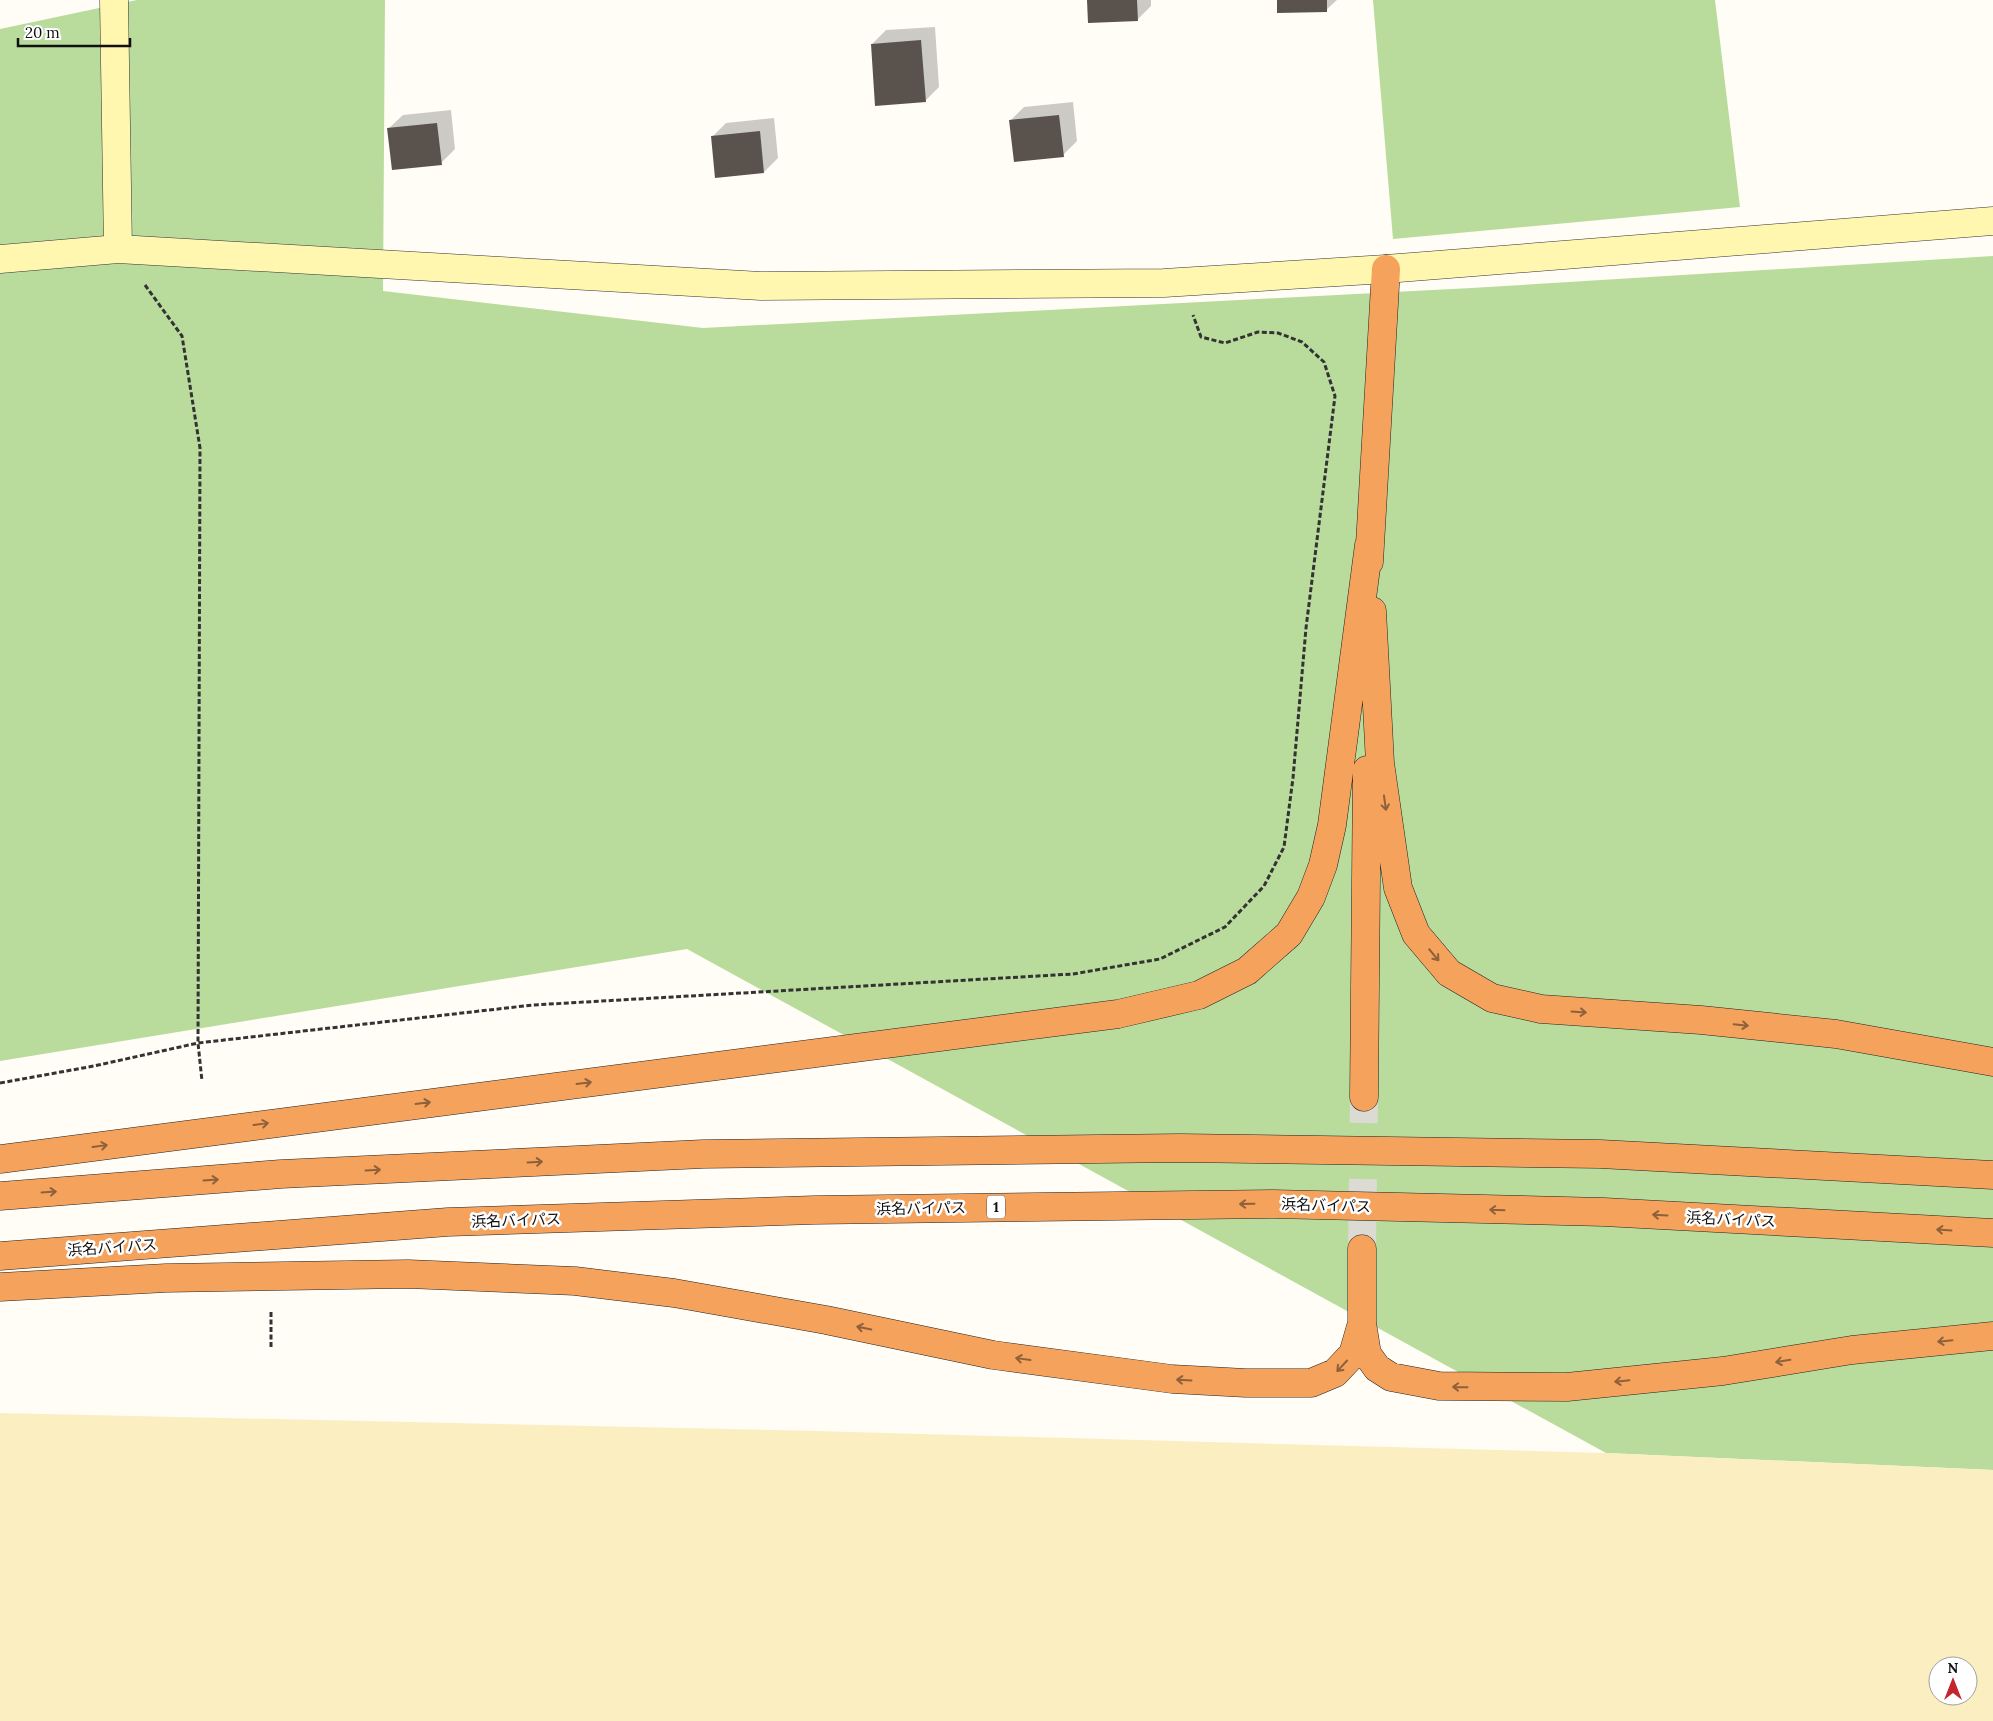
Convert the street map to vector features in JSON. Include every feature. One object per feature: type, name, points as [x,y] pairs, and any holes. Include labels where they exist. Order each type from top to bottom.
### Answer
[{"type":"highway","points":[[1364,1097],[1369,545],[1386,269]]},
{"type":"highway","points":[[1369,545],[1380,763],[1398,888],[1416,934],[1449,973],[1492,998],[1541,1009],[1701,1020],[1836,1034],[1993,1062]]},
{"type":"highway","points":[[0,1159],[1118,1014],[1199,995],[1247,971],[1290,934],[1311,898],[1323,866],[1332,825],[1369,545]]},
{"type":"highway","points":[[0,1196],[281,1174],[694,1154],[1180,1148],[1600,1154],[1993,1175]]},
{"type":"highway","name":"浜名バイパス","points":[[0,1256],[448,1222],[814,1210],[1273,1204],[1604,1212],[1993,1233]]},
{"type":"highway","points":[[1362,1250],[1362,1323],[1367,1354],[1376,1368],[1390,1377],[1408,1382],[1457,1387],[1567,1387],[1723,1370],[1852,1350],[1993,1336]]},
{"type":"highway","points":[[0,1287],[166,1278],[408,1274],[575,1282],[674,1293],[826,1320],[993,1356],[1172,1379],[1246,1383],[1311,1383],[1335,1373],[1353,1354],[1362,1323]]},
{"type":"street","points":[[114,0],[118,249]]},
{"type":"street","points":[[0,259],[118,249],[761,286],[1164,283],[1386,269],[1993,221]]},
{"type":"path","points":[[118,249],[182,336],[200,448],[198,1043],[202,1081]]},
{"type":"path","points":[[0,1083],[94,1066],[198,1043],[533,1005],[1073,974],[1160,959],[1225,927],[1264,886],[1284,847],[1293,778],[1306,628],[1335,396],[1324,362],[1302,342],[1278,333],[1258,332],[1225,344],[1201,337],[1192,312],[1187,281]]},
{"type":"path","points":[[262,1308],[271,1308],[270,1347]]},
{"type":"green space","points":[[137,0],[385,0],[383,291],[703,328],[1471,288],[1993,256],[1993,1470],[1606,1453],[687,949],[0,1061],[0,29]]},
{"type":"green space","points":[[1373,0],[1715,0],[1740,207],[1393,239]]},
{"type":"sand","points":[[0,1413],[816,1431],[1606,1453],[1993,1470],[1993,1721],[0,1721]]},
{"type":"building","points":[[1087,0],[1137,0],[1138,21],[1088,23]]},
{"type":"building","points":[[1277,0],[1327,0],[1327,12],[1277,13]]},
{"type":"building","points":[[921,40],[926,102],[875,106],[871,44]]},
{"type":"building","points":[[1059,115],[1064,157],[1014,162],[1009,120]]},
{"type":"building","points":[[437,123],[442,165],[392,170],[387,128]]},
{"type":"building","points":[[760,131],[764,173],[715,178],[711,136]]},
{"type":"tunnel","points":[[1362,1249],[1364,1097]]}]
